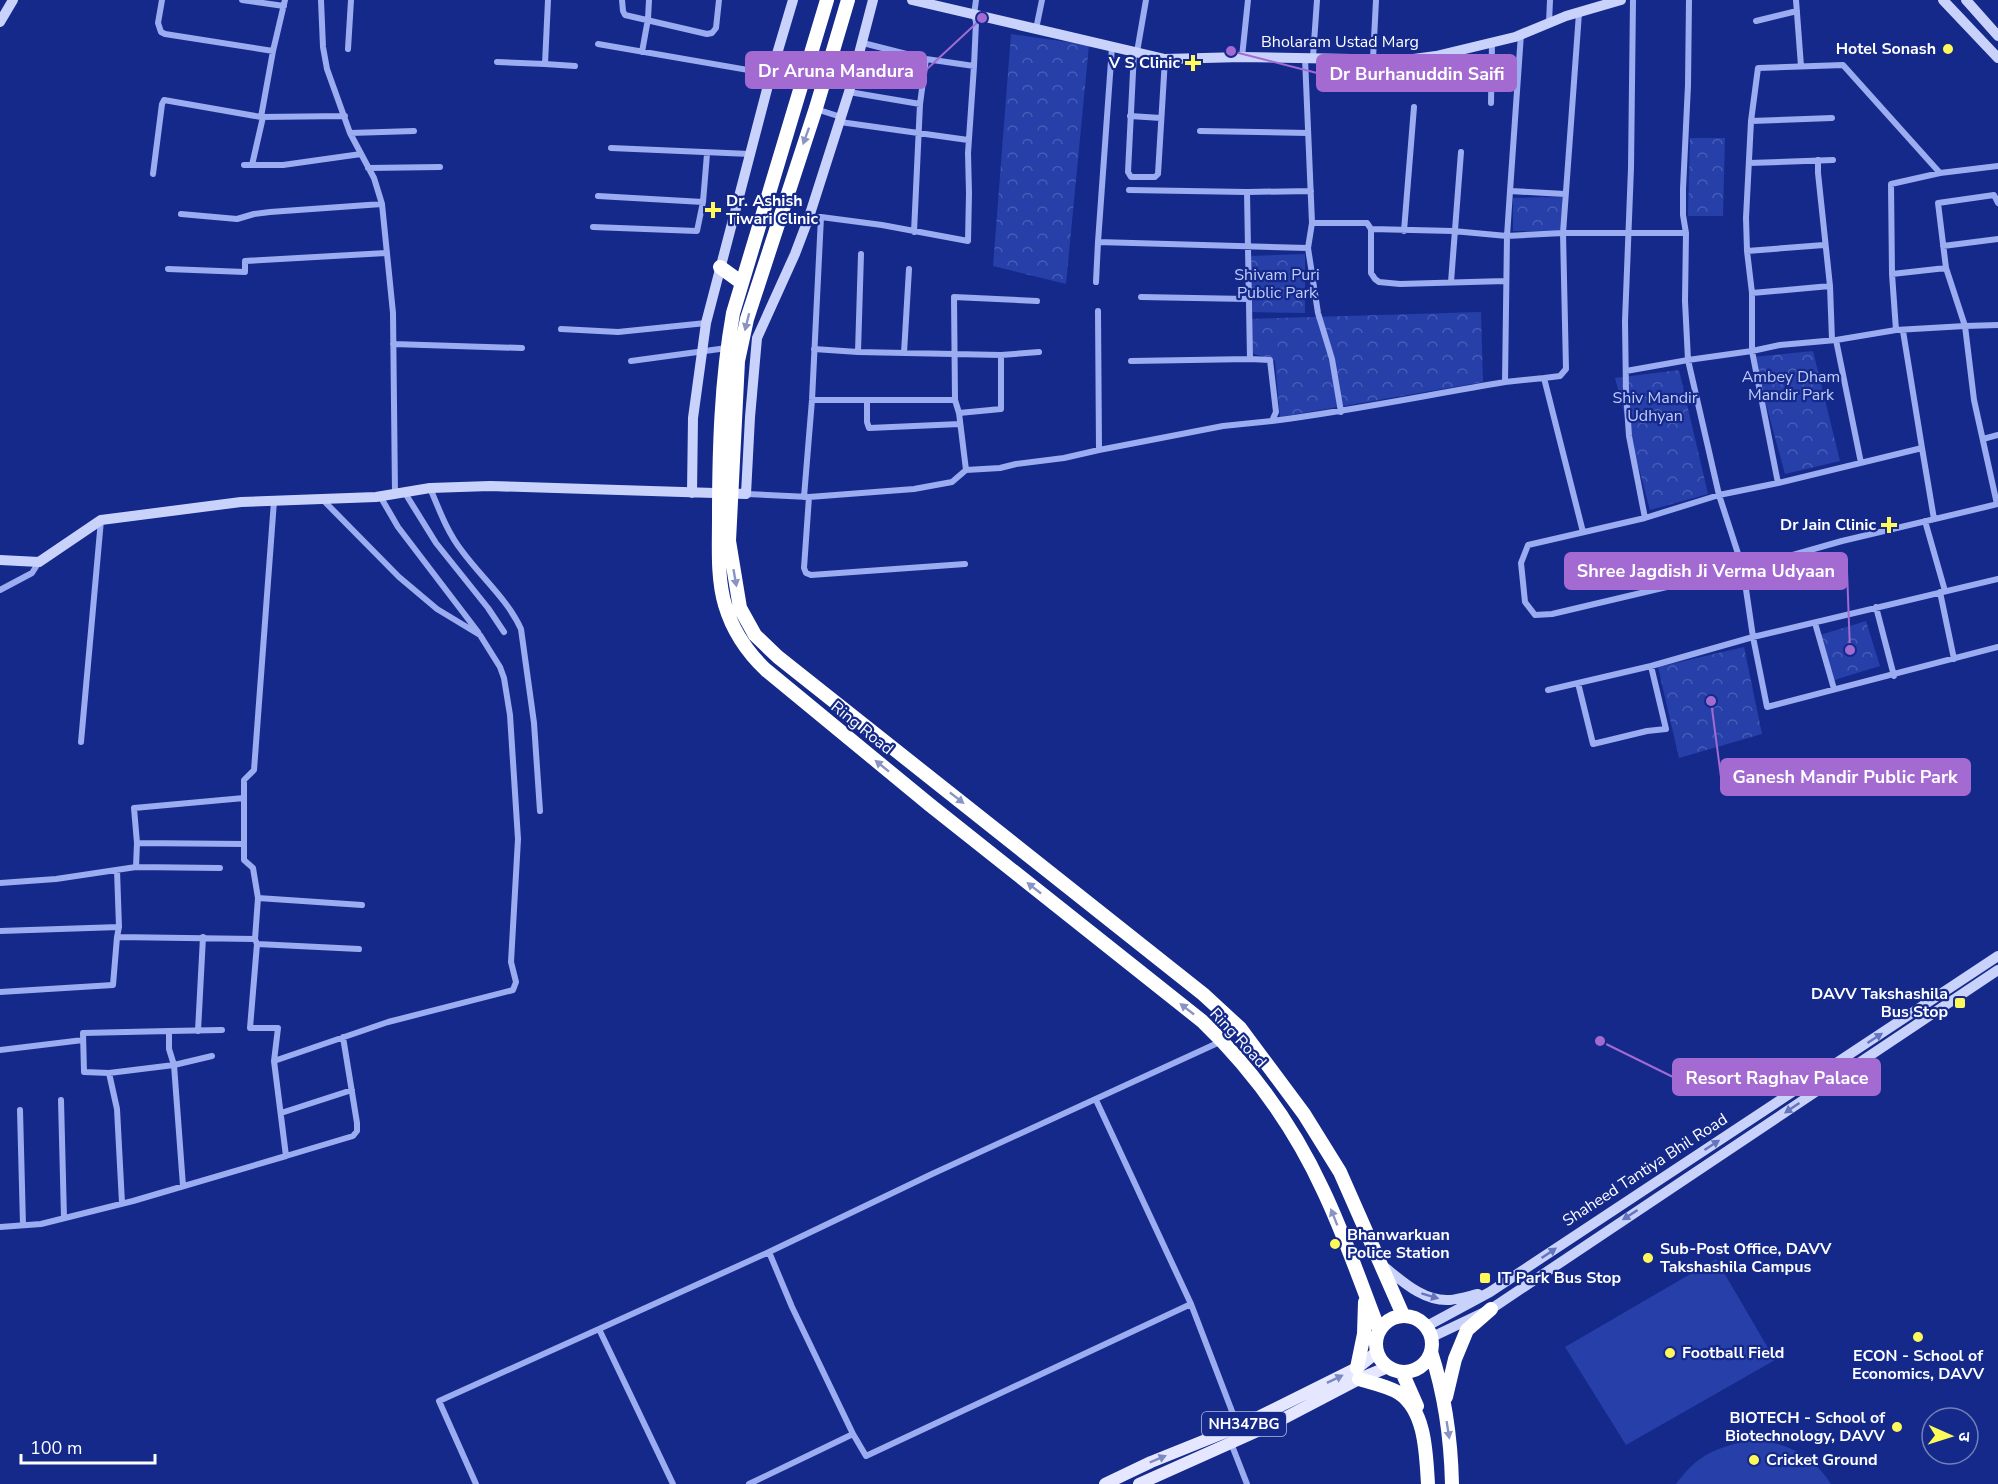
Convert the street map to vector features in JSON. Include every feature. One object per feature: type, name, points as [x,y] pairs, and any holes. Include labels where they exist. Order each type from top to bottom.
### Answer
[{"type":"highway","name":"Ring Road","points":[[827,0],[733,313],[727,348],[719,457],[740,608],[755,635],[778,657],[1185,980],[1240,1028],[1304,1114],[1340,1172],[1403,1315]]},
{"type":"highway","name":"Ring Road","points":[[848,0],[816,108],[747,319],[738,361],[719,560],[724,604],[735,631],[749,654],[766,670],[930,805],[1202,1021],[1223,1041],[1281,1115],[1323,1190],[1379,1330]]},
{"type":"highway","points":[[720,267],[742,283]]},
{"type":"highway","points":[[1364,1292],[1364,1334],[1358,1374],[1408,1399],[1421,1431],[1429,1484]]},
{"type":"highway","points":[[1444,1404],[1455,1359],[1467,1330],[1491,1309]]},
{"type":"highway","points":[[1431,1352],[1420,1367],[1402,1372],[1388,1367],[1382,1362],[1377,1352],[1376,1341],[1379,1330],[1389,1319],[1403,1315],[1416,1318],[1429,1331],[1431,1352],[1440,1377],[1450,1443],[1452,1484]]},
{"type":"highway","points":[[1402,1372],[1417,1403],[1426,1432],[1432,1472],[1429,1484]]},
{"type":"main road","name":"NH347BG","points":[[1139,1484],[1273,1424],[1358,1374],[1377,1352]]},
{"type":"main road","name":"NH347BG","points":[[1105,1484],[1358,1374],[1388,1367]]},
{"type":"street","points":[[0,22],[13,0]]},
{"type":"street","points":[[162,0],[158,24],[161,32],[165,34],[273,51]]},
{"type":"street","points":[[242,0],[284,3],[252,165]]},
{"type":"street","points":[[321,0],[323,47],[327,69],[350,133],[368,168],[382,204],[393,313],[400,494],[504,632]]},
{"type":"street","points":[[348,49],[351,0]]},
{"type":"street","points":[[544,64],[548,0]]},
{"type":"street","points":[[622,0],[625,15],[707,34],[712,33],[716,28],[719,0]]},
{"type":"street","points":[[642,52],[649,0]]},
{"type":"street","points":[[692,493],[693,418],[706,324],[771,74],[794,0]]},
{"type":"street","points":[[746,494],[757,338],[795,254],[808,217],[849,92],[873,0]]},
{"type":"street","name":"Bholaram Ustad Marg","points":[[912,0],[1165,59],[1309,57],[1406,60],[1436,56],[1521,34],[1621,0]]},
{"type":"street","points":[[808,217],[821,217],[968,241],[968,140],[976,0]]},
{"type":"street","points":[[1036,29],[1042,0]]},
{"type":"street","points":[[1146,0],[1136,52],[1130,116],[1128,172],[1131,177],[1155,177],[1158,174],[1165,59]]},
{"type":"street","points":[[1242,57],[1248,0]]},
{"type":"street","points":[[1317,0],[1309,57],[1308,133],[1312,223],[1308,248],[1318,314],[1332,359],[1341,412]]},
{"type":"street","points":[[1373,59],[1376,0]]},
{"type":"street","points":[[1549,23],[1550,0]]},
{"type":"street","points":[[1633,0],[1625,321],[1626,371],[1629,436],[1645,518]]},
{"type":"street","points":[[1689,0],[1683,189],[1688,360],[1719,495],[1743,569],[1753,637],[1767,706],[1893,676],[1998,647]]},
{"type":"street","points":[[1796,0],[1801,66]]},
{"type":"street","points":[[1943,0],[1998,58]]},
{"type":"street","points":[[1966,0],[1998,36]]},
{"type":"street","points":[[1756,21],[1797,11]]},
{"type":"street","points":[[0,590],[32,573],[39,562],[101,520],[241,502],[380,496],[430,488],[490,486],[807,497],[914,489],[952,482],[966,470],[1000,468],[1064,458],[1223,426],[1341,412],[1505,382],[1560,376],[1566,369],[1563,233],[1579,13]]},
{"type":"street","points":[[1505,382],[1507,236],[1521,34]]},
{"type":"street","points":[[1491,103],[1492,42]]},
{"type":"street","points":[[863,43],[926,59],[974,66]]},
{"type":"street","points":[[598,45],[771,74]]},
{"type":"street","points":[[1096,282],[1112,47]]},
{"type":"street","points":[[914,232],[920,104],[926,59]]},
{"type":"street","points":[[497,62],[574,66]]},
{"type":"street","points":[[1778,483],[1752,351],[1752,293],[1747,251],[1746,218],[1751,121],[1758,68],[1843,65],[1940,172]]},
{"type":"street","points":[[849,92],[920,104]]},
{"type":"street","points":[[153,174],[164,100],[262,117],[345,116]]},
{"type":"street","points":[[816,108],[840,120],[968,140]]},
{"type":"street","points":[[1404,231],[1414,108]]},
{"type":"street","points":[[1130,116],[1161,118]]},
{"type":"street","points":[[1751,121],[1832,118]]},
{"type":"street","points":[[350,133],[414,131]]},
{"type":"street","points":[[1200,131],[1308,133]]},
{"type":"street","points":[[611,148],[707,154],[750,154]]},
{"type":"street","points":[[1451,282],[1453,231],[1461,152]]},
{"type":"street","points":[[244,165],[283,165],[361,154]]},
{"type":"street","points":[[593,227],[694,232],[698,228],[707,154]]},
{"type":"street","points":[[1818,160],[1834,340],[1861,463]]},
{"type":"street","points":[[1749,163],[1833,160]]},
{"type":"street","points":[[1934,519],[1899,331],[1892,274],[1891,184],[1940,172],[1998,166]]},
{"type":"street","points":[[368,168],[440,167]]},
{"type":"street","points":[[1129,190],[1311,191]]},
{"type":"street","points":[[1510,191],[1565,194]]},
{"type":"street","points":[[1247,192],[1246,245],[1250,359]]},
{"type":"street","points":[[1922,448],[1719,495],[1645,518],[1528,545],[1521,563],[1526,602],[1535,615],[1552,614],[1743,569],[1842,541],[1997,504],[1974,400],[1965,326],[1946,268],[1938,203],[1994,195],[1998,203]]},
{"type":"street","points":[[598,196],[702,202]]},
{"type":"street","points":[[181,214],[237,219],[262,213],[382,204]]},
{"type":"street","points":[[821,217],[804,568],[806,573],[811,576],[965,564]]},
{"type":"street","points":[[1312,223],[1367,223],[1371,230],[1371,273],[1379,282],[1400,284],[1505,281]]},
{"type":"street","points":[[1371,230],[1453,231],[1507,236],[1563,233],[1686,233]]},
{"type":"street","points":[[1943,246],[1998,239]]},
{"type":"street","points":[[1098,242],[1308,248]]},
{"type":"street","points":[[1747,251],[1824,245]]},
{"type":"street","points":[[168,269],[245,272],[245,261],[386,253]]},
{"type":"street","points":[[858,352],[861,254]]},
{"type":"street","points":[[1892,274],[1946,268]]},
{"type":"street","points":[[904,353],[909,270]]},
{"type":"street","points":[[1752,293],[1830,286]]},
{"type":"street","points":[[966,470],[959,413],[955,400],[954,297],[1037,302]]},
{"type":"street","points":[[1141,297],[1247,299]]},
{"type":"street","points":[[1098,311],[1099,450]]},
{"type":"street","points":[[561,329],[618,332],[706,324]]},
{"type":"street","points":[[1626,371],[1780,345],[1899,331],[1998,325]]},
{"type":"street","points":[[393,344],[522,348]]},
{"type":"street","points":[[632,361],[727,348]]},
{"type":"street","points":[[814,349],[1001,355],[1039,352]]},
{"type":"street","points":[[959,413],[1001,409],[1001,355]]},
{"type":"street","points":[[1131,361],[1270,360],[1276,403],[1276,412],[1272,421]]},
{"type":"street","points":[[1544,378],[1584,532]]},
{"type":"street","points":[[812,400],[955,400]]},
{"type":"street","points":[[867,401],[869,428],[960,424]]},
{"type":"street","points":[[1983,439],[1998,435]]},
{"type":"street","points":[[430,488],[450,534],[460,550],[514,616],[521,629],[534,723],[540,811]]},
{"type":"street","points":[[274,1061],[388,1022],[502,994],[513,990],[516,982],[511,962],[518,839],[510,715],[504,678],[500,667],[480,635],[398,527],[380,496]]},
{"type":"street","points":[[323,500],[399,577],[437,609],[480,635]]},
{"type":"street","points":[[274,501],[254,770],[244,780],[244,860],[253,868],[258,898],[250,1028],[278,1028],[274,1061],[286,1156]]},
{"type":"street","points":[[81,742],[101,520]]},
{"type":"street","points":[[1925,521],[1942,592],[1954,659]]},
{"type":"street","points":[[0,560],[39,562]]},
{"type":"street","points":[[1548,690],[1651,666],[1753,637],[1998,579]]},
{"type":"street","points":[[1876,607],[1893,676]]},
{"type":"street","points":[[1815,623],[1834,689]]},
{"type":"street","points":[[1578,683],[1593,744],[1647,731],[1666,729],[1651,666]]},
{"type":"street","points":[[136,867],[137,843],[134,808],[244,798]]},
{"type":"street","points":[[137,843],[244,844]]},
{"type":"street","points":[[0,883],[56,879],[136,867],[220,868]]},
{"type":"street","points":[[0,992],[113,985],[118,927],[117,870]]},
{"type":"street","points":[[258,898],[362,905]]},
{"type":"street","points":[[0,931],[118,927]]},
{"type":"street","points":[[117,937],[203,937],[359,949]]},
{"type":"street","points":[[198,1031],[203,937]]},
{"type":"street","name":"Shaheed Tantiya Bhil Road","points":[[1429,1331],[1998,956]]},
{"type":"street","points":[[1429,1331],[1491,1309],[1998,970]]},
{"type":"street","points":[[212,1056],[174,1065],[109,1073],[84,1072],[83,1033],[222,1030]]},
{"type":"street","points":[[169,1031],[169,1049],[174,1065],[183,1186]]},
{"type":"street","points":[[0,1227],[41,1224],[183,1186],[353,1136],[357,1131],[357,1123],[343,1037]]},
{"type":"street","points":[[0,1050],[83,1040]]},
{"type":"street","points":[[476,1484],[439,1401],[769,1252],[932,1174],[1223,1041]]},
{"type":"street","points":[[109,1073],[117,1109],[122,1203]]},
{"type":"street","points":[[281,1113],[352,1090]]},
{"type":"street","points":[[61,1100],[64,1218]]},
{"type":"street","points":[[1096,1100],[1191,1304],[1238,1427]]},
{"type":"street","points":[[20,1110],[23,1226]]},
{"type":"street","points":[[1648,1188],[1656,1198]]},
{"type":"street","points":[[769,1252],[792,1307],[853,1434],[866,1456],[1191,1304]]},
{"type":"street","points":[[1382,1264],[1406,1284],[1427,1297],[1448,1300],[1490,1292]]},
{"type":"street","points":[[599,1329],[673,1484]]},
{"type":"street","points":[[749,1484],[853,1434]]},
{"type":"street","points":[[1231,1442],[1247,1484]]},
{"type":"green space","points":[[1011,34],[1089,45],[1066,284],[993,266]]},
{"type":"green space","points":[[1690,138],[1725,138],[1723,216],[1688,216]]},
{"type":"green space","points":[[1562,197],[1562,231],[1513,231],[1513,198]]},
{"type":"green space","name":"Shivam Puri Public Park","points":[[1305,254],[1305,313],[1249,312],[1249,256]]},
{"type":"green space","points":[[1481,312],[1483,382],[1280,417],[1275,361],[1252,353],[1249,319]]},
{"type":"green space","name":"Ambey Dham Mandir Park","points":[[1813,351],[1840,461],[1785,474],[1753,357]]},
{"type":"green space","name":"Shiv Mandir Udhyan","points":[[1679,370],[1708,494],[1650,510],[1615,378]]},
{"type":"green space","points":[[1866,621],[1880,666],[1834,680],[1820,635]]},
{"type":"green space","points":[[1744,647],[1762,734],[1679,758],[1658,667]]},
{"type":"green space","name":"Football Field","points":[[1716,1259],[1775,1360],[1626,1445],[1565,1347]]},
{"type":"green space","name":"Cricket Ground","points":[[1746,1441],[1771,1442],[1799,1453],[1814,1464],[1831,1484],[1676,1484],[1698,1460],[1706,1455]]},
{"type":"place","name":"Dr Aruna Mandura","points":[[982,18]]},
{"type":"place","name":"Hotel Sonash","points":[[1948,49]]},
{"type":"place","name":"Dr Burhanuddin Saifi","points":[[1231,51]]},
{"type":"place","name":"V S Clinic","points":[[1193,63]]},
{"type":"place","name":"Dr. Ashish Tiwari Clinic","points":[[713,210]]},
{"type":"place","name":"Dr Jain Clinic","points":[[1889,525]]},
{"type":"place","name":"Shree Jagdish Ji Verma Udyaan","points":[[1850,650]]},
{"type":"place","name":"Ganesh Mandir Public Park","points":[[1711,701]]},
{"type":"place","name":"DAVV Takshashila Bus Stop","points":[[1960,1003]]},
{"type":"place","name":"Resort Raghav Palace","points":[[1600,1041]]},
{"type":"place","name":"Bhanwarkuan Police Station","points":[[1335,1244]]},
{"type":"place","name":"Sub-Post Office, DAVV Takshashila Campus","points":[[1648,1258]]},
{"type":"place","name":"IT Park Bus Stop","points":[[1485,1278]]},
{"type":"place","name":"ECON - School of Economics, DAVV","points":[[1918,1337]]},
{"type":"place","name":"Football Field","points":[[1670,1353]]},
{"type":"place","name":"BIOTECH - School of Biotechnology, DAVV","points":[[1897,1427]]},
{"type":"place","name":"Cricket Ground","points":[[1754,1460]]}]
